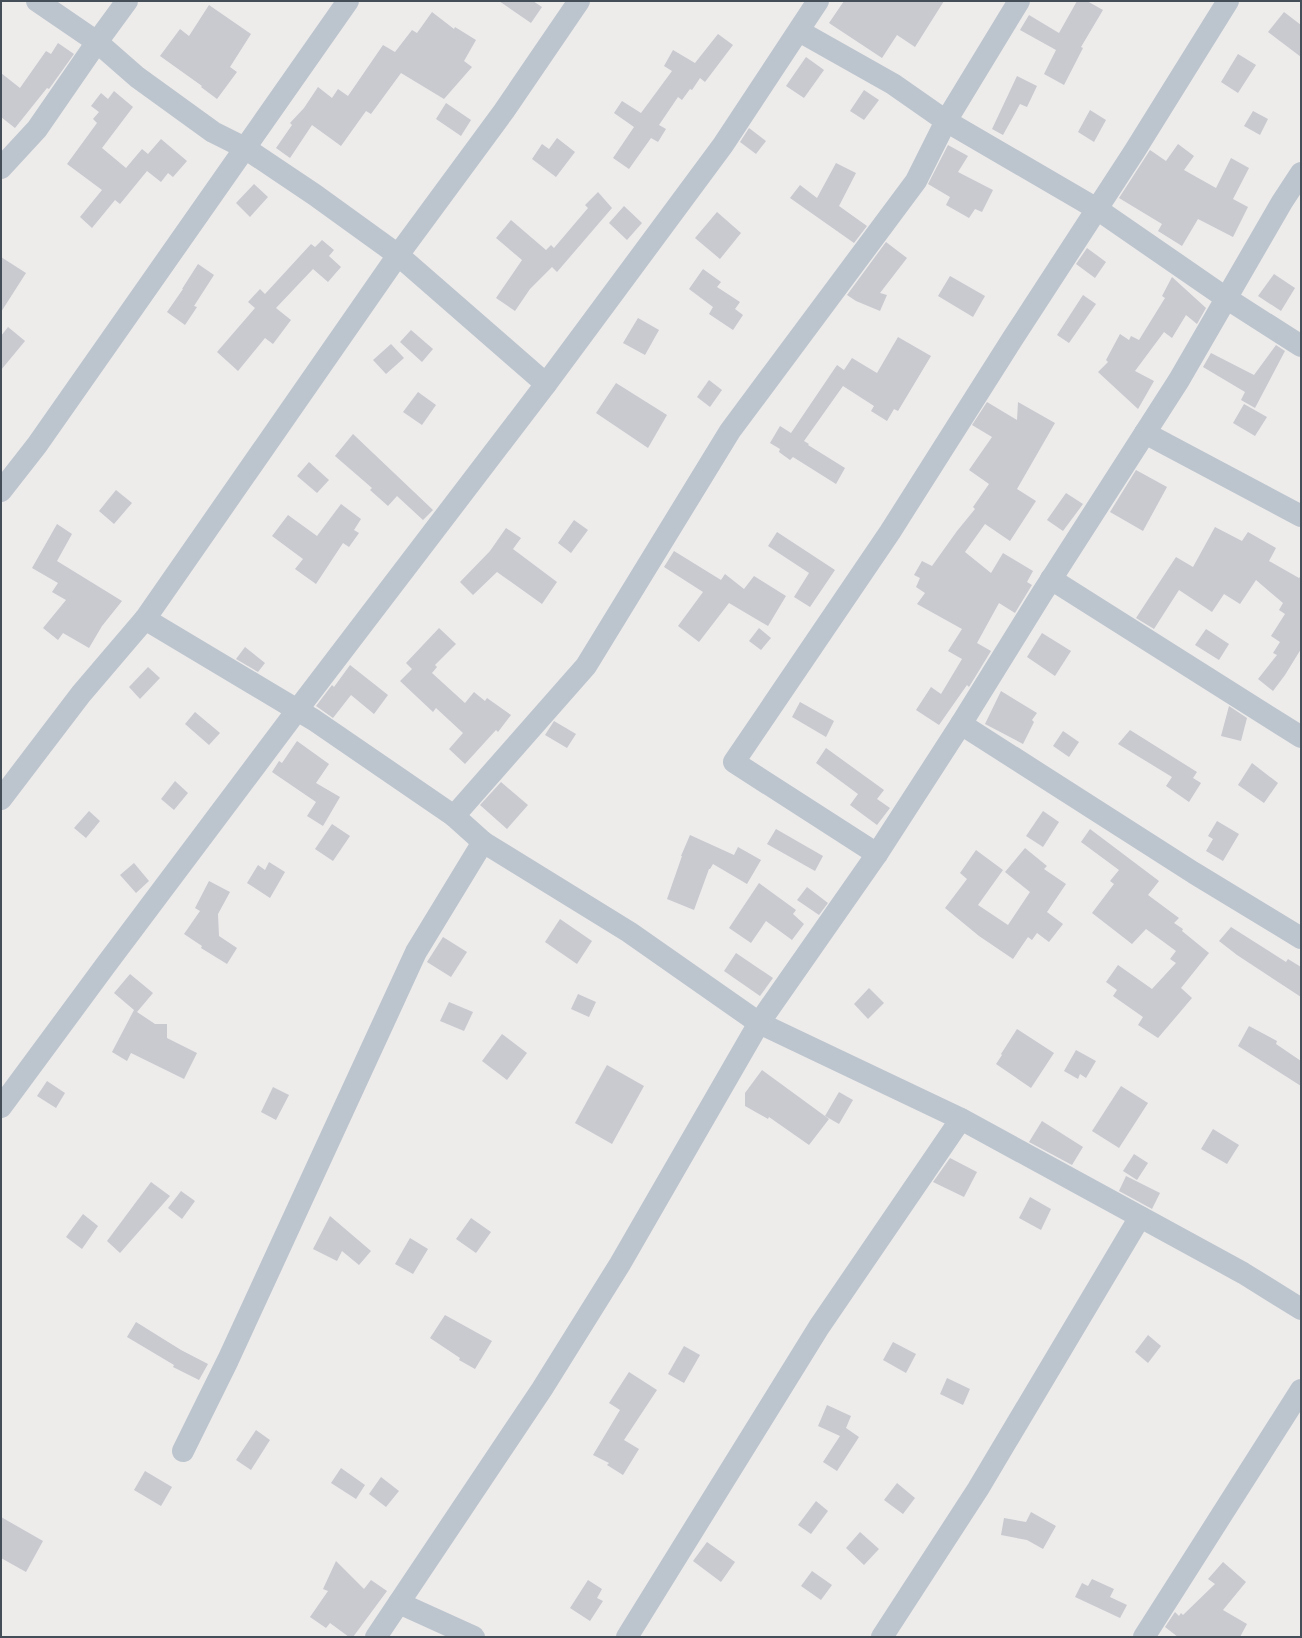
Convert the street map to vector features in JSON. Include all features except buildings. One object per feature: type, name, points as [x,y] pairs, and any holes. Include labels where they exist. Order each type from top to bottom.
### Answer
[{"type":"street","points":[[37,1],[97,42],[137,77],[213,132],[245,148],[315,195],[398,255],[546,384]]},
{"type":"street","points":[[1,168],[37,129],[127,1]]},
{"type":"street","points":[[1,491],[37,445],[348,1]]},
{"type":"street","points":[[1,799],[81,694],[145,619],[398,255],[504,111],[579,1]]},
{"type":"street","points":[[1,1107],[298,709],[546,384],[723,145],[818,1]]},
{"type":"street","points":[[454,816],[586,666],[730,431],[916,181],[946,121],[1019,1]]},
{"type":"street","points":[[877,854],[734,762],[890,532],[1228,1]]},
{"type":"street","points":[[799,31],[893,84],[946,121],[1097,209],[1226,298],[1301,346]]},
{"type":"street","points":[[376,1637],[559,1363],[620,1264],[759,1023],[877,854],[961,724],[1179,380],[1282,202],[1301,173]]},
{"type":"street","points":[[1145,433],[1301,516]]},
{"type":"street","points":[[1051,580],[1301,737]]},
{"type":"street","points":[[145,619],[298,709],[454,816],[483,842],[629,932],[759,1023],[961,1119],[1243,1273],[1301,1309]]},
{"type":"street","points":[[961,724],[1194,874],[1301,938]]},
{"type":"street","points":[[183,1451],[228,1360],[416,952],[483,842]]},
{"type":"street","points":[[627,1637],[819,1327],[961,1119]]},
{"type":"street","points":[[882,1637],[978,1489],[1140,1217]]},
{"type":"street","points":[[1144,1637],[1301,1390]]},
{"type":"street","points":[[399,1603],[474,1637]]}]
